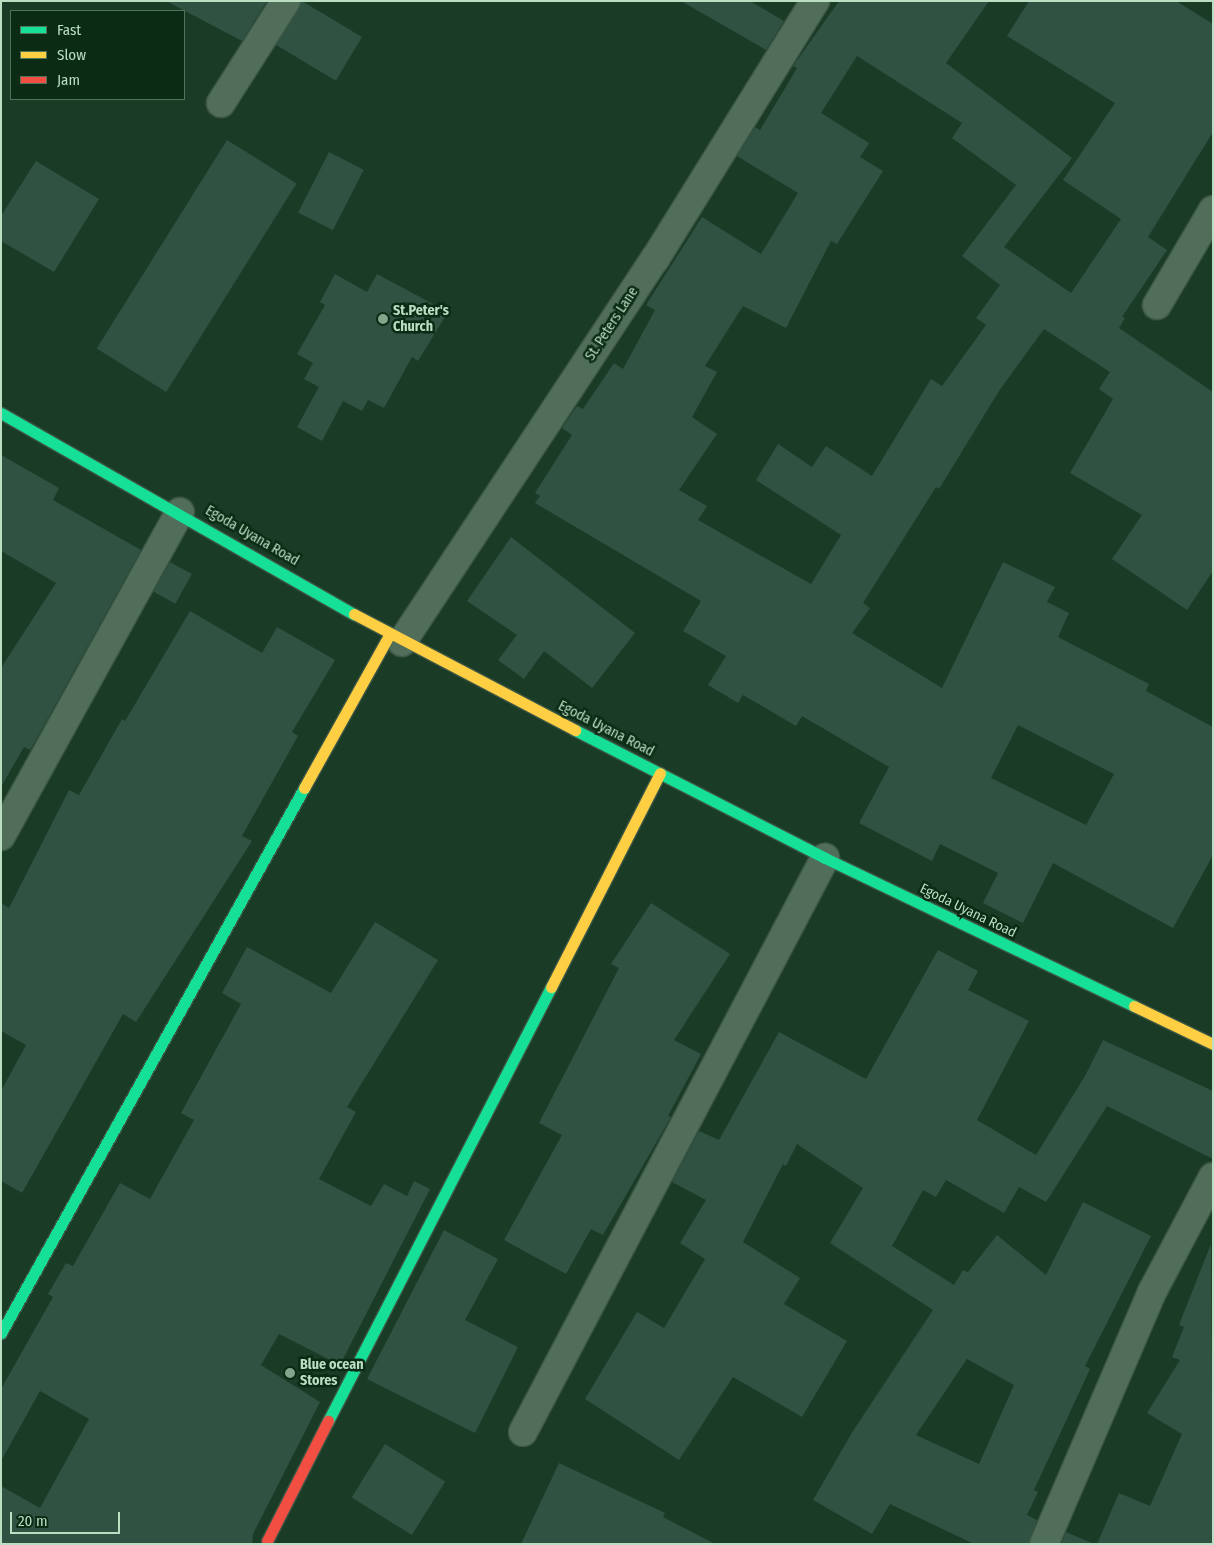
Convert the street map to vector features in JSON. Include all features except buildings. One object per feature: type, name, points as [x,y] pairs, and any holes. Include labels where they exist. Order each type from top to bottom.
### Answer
[{"type":"street","points":[[221,103],[286,1]]},
{"type":"street","name":"St. Peters Lane","points":[[396,639],[655,260],[815,1]]},
{"type":"street","points":[[1157,305],[1213,210]]},
{"type":"street","name":"Egoda Uyana Road","points":[[1,413],[180,512],[396,639],[825,858],[1213,1044]]},
{"type":"street","points":[[1,836],[180,512]]},
{"type":"street","points":[[1,1333],[396,639]]},
{"type":"street","points":[[267,1541],[660,773]]},
{"type":"street","points":[[523,1432],[825,858]]},
{"type":"street","points":[[1044,1544],[1152,1292],[1213,1177]]},
{"type":"traffic: fast","points":[[1,413],[354,614]]},
{"type":"traffic: fast","points":[[575,730],[825,858],[1134,1006]]},
{"type":"traffic: fast","points":[[1,1333],[304,788]]},
{"type":"traffic: fast","points":[[328,1421],[551,987]]},
{"type":"traffic: slow","points":[[354,614],[575,730]]},
{"type":"traffic: slow","points":[[304,788],[389,635]]},
{"type":"traffic: slow","points":[[551,987],[660,773]]},
{"type":"traffic: slow","points":[[1134,1006],[1213,1044]]},
{"type":"traffic: jam","points":[[267,1541],[328,1421]]},
{"type":"place","name":"St.Peter's Church","points":[[383,319]]},
{"type":"place","name":"Blue ocean Stores","points":[[290,1373]]}]
